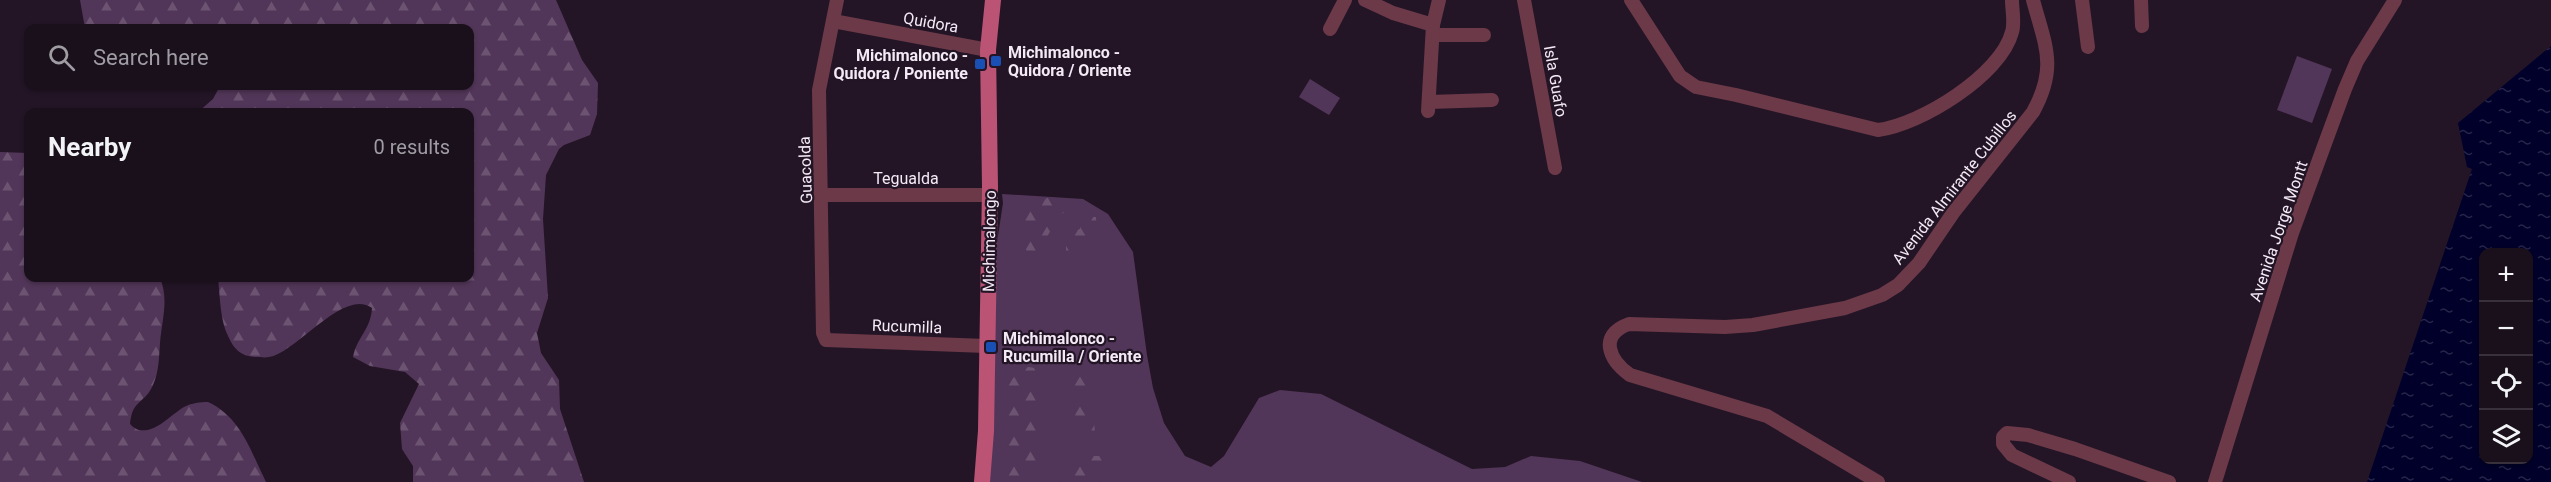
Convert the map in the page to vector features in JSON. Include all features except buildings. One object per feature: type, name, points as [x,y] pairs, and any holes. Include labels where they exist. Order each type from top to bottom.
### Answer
[{"type":"main road","name":"Michimalongo","points":[[982,482],[986,431],[988,50],[993,0]]},
{"type":"street","name":"Guacolda","points":[[826,340],[823,333],[819,90],[837,0]]},
{"type":"street","points":[[1330,29],[1345,0]]},
{"type":"street","points":[[1365,0],[1433,30],[1484,35]]},
{"type":"street","points":[[1439,0],[1433,30],[1428,106],[1492,99]]},
{"type":"street","name":"Isla Guafo","points":[[1524,0],[1554,168]]},
{"type":"street","points":[[1631,0],[1680,76],[1696,87],[1878,130],[1896,128],[1926,114],[1980,78],[2002,54],[2013,32],[2012,0]]},
{"type":"street","name":"Avenida Almirante Cubillos","points":[[1878,482],[1767,416],[1630,375],[1615,362],[1610,351],[1611,338],[1617,328],[1629,324],[1725,327],[1785,319],[1866,302],[1898,285],[1919,262],[1953,213],[2033,112],[2041,97],[2046,85],[2048,62],[2033,0]]},
{"type":"street","points":[[2082,0],[2088,47]]},
{"type":"street","points":[[2141,0],[2142,26]]},
{"type":"street","name":"Avenida Jorge Montt","points":[[2215,482],[2292,233],[2345,89],[2357,61],[2395,0]]},
{"type":"street","name":"Quidora","points":[[833,21],[988,50]]},
{"type":"street","name":"Tegualda","points":[[822,195],[989,195]]},
{"type":"street","name":"Rucumilla","points":[[826,340],[986,346]]},
{"type":"street","points":[[2069,482],[2012,455],[2003,444],[2003,437],[2007,433],[2028,435],[2075,448],[2169,482]]},
{"type":"green space","points":[[80,0],[556,0],[582,60],[598,83],[597,114],[590,135],[559,149],[546,175],[543,219],[548,298],[537,333],[541,353],[559,380],[560,409],[584,482],[413,482],[413,466],[402,449],[400,423],[419,384],[405,372],[370,366],[353,357],[369,322],[372,308],[361,304],[348,306],[334,313],[293,345],[280,353],[267,357],[245,355],[238,351],[230,341],[223,323],[218,282],[474,282],[474,108],[203,108],[213,99],[218,90],[474,90],[474,24],[84,24]]},
{"type":"green space","points":[[2297,56],[2332,69],[2312,123],[2277,110]]},
{"type":"green space","points":[[1310,79],[1340,98],[1329,115],[1299,97]]},
{"type":"green space","points":[[0,152],[24,153],[24,282],[162,282],[164,302],[158,370],[150,391],[133,410],[130,424],[137,429],[151,429],[187,406],[208,402],[229,417],[237,426],[250,447],[266,482],[0,482]]},
{"type":"green space","points":[[1002,194],[1083,199],[1108,214],[1133,252],[1153,388],[1164,423],[1185,456],[1211,467],[1224,456],[1259,398],[1280,390],[1321,394],[1472,469],[1505,467],[1531,456],[1580,461],[1642,482],[982,482],[987,308],[1003,203]]},
{"type":"green space","points":[[1049,197],[1057,198],[1065,211],[1060,216],[1049,219],[1051,230],[1045,240],[1045,249],[1031,257],[1022,244],[1024,236],[1030,231],[1021,218],[1021,212],[1028,204],[1038,203]]},
{"type":"green space","points":[[1089,217],[1096,217],[1097,238],[1094,243],[1078,245],[1075,258],[1066,253],[1066,236],[1068,231],[1080,229],[1081,223]]},
{"type":"green space","points":[[1023,368],[1034,368],[1040,385],[1035,469],[1034,473],[1024,479],[1006,482],[1003,466],[1006,445],[1002,403],[1007,394],[1007,384]]},
{"type":"green space","points":[[1083,370],[1087,373],[1086,383],[1091,393],[1089,398],[1080,405],[1082,410],[1094,412],[1097,416],[1094,422],[1095,433],[1088,438],[1080,437],[1076,433],[1071,390],[1074,386],[1073,375]]},
{"type":"green space","points":[[1081,453],[1101,456],[1107,473],[1106,482],[1063,482],[1058,474],[1060,469],[1072,465],[1076,456]]},
{"type":"water","points":[[2551,46],[2551,482],[2367,482],[2472,169],[2467,167],[2458,123]]},
{"type":"place","name":"Michimalonco - Quidora / Oriente","points":[[996,61]]},
{"type":"place","name":"Michimalonco - Quidora / Poniente","points":[[980,64]]},
{"type":"place","name":"Michimalonco - Rucumilla / Oriente","points":[[991,347]]}]
